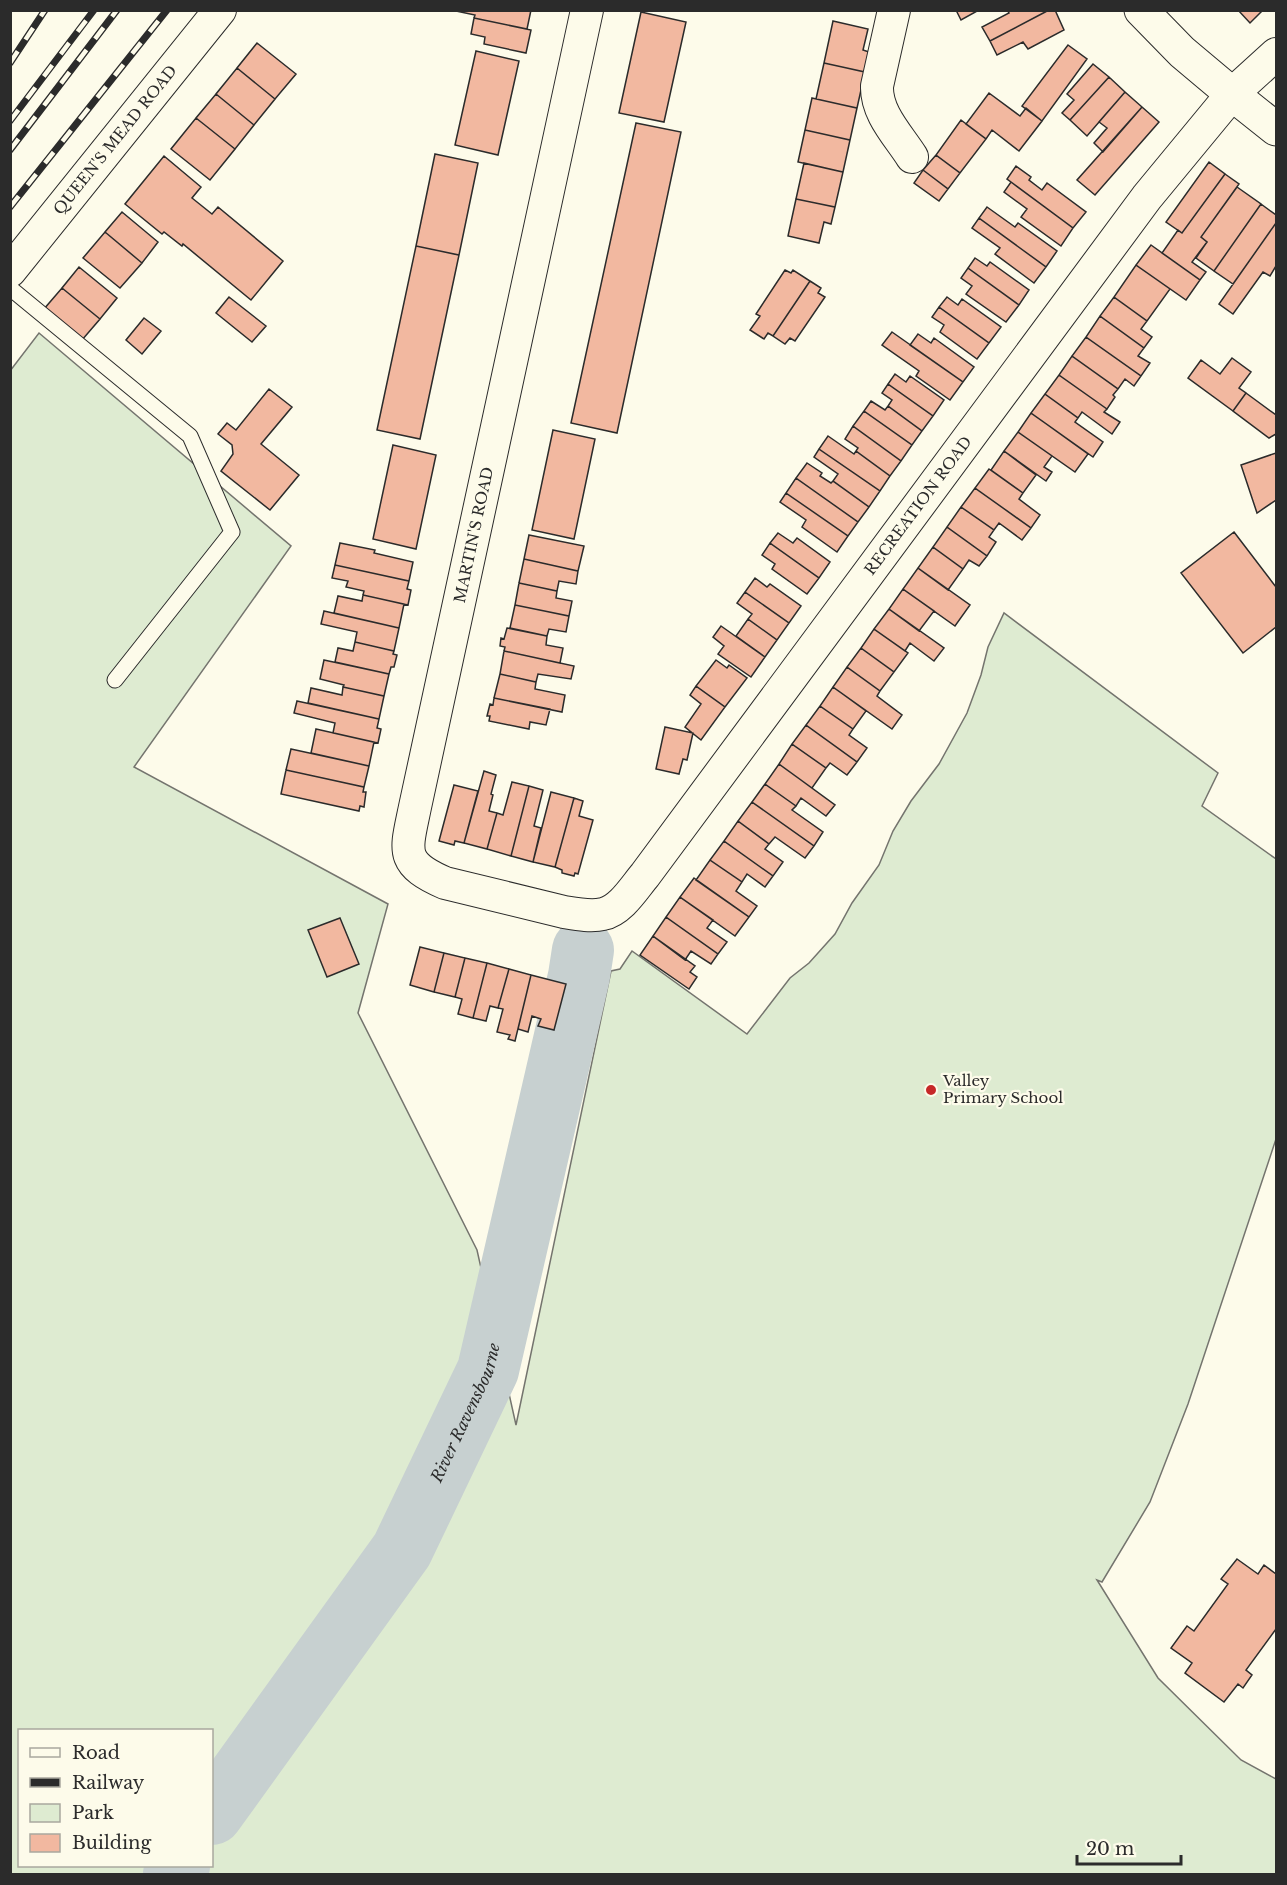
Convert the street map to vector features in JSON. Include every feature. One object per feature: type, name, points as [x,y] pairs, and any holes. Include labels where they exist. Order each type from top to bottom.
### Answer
[{"type":"main road","points":[[1141,10],[1182,52],[1276,129]]},
{"type":"street","name":"QUEEN'S MEAD ROAD","points":[[10,271],[220,10]]},
{"type":"street","name":"MARTIN'S ROAD","points":[[587,10],[415,807],[408,849],[412,863],[429,876],[445,883],[564,912],[583,915],[603,914]]},
{"type":"street","points":[[894,10],[876,97],[879,107],[912,157]]},
{"type":"street","name":"RECREATION ROAD","points":[[603,914],[614,909],[626,898],[645,874],[1147,198],[1232,94],[1276,54]]},
{"type":"lane","points":[[10,288],[190,436],[232,532],[115,680]]},
{"type":"green space","points":[[39,333],[291,546],[134,767],[388,904],[358,1013],[477,1250],[516,1425],[611,971],[620,969],[632,951],[747,1034],[790,978],[809,963],[835,934],[852,903],[879,865],[893,831],[911,801],[939,764],[967,713],[981,675],[988,647],[1004,613],[1218,773],[1202,806],[1276,859],[1276,1139],[1188,1404],[1150,1502],[1102,1582],[1097,1580],[1158,1678],[1241,1760],[1276,1779],[1276,1874],[11,1874],[10,371]]},
{"type":"building","points":[[531,10],[527,29],[474,18],[475,15],[456,11]]},
{"type":"building","points":[[956,10],[979,10],[961,20]]},
{"type":"building","points":[[1007,10],[1049,10],[990,41],[982,27],[1009,13]]},
{"type":"building","points":[[1049,10],[1055,10],[1064,30],[1028,49],[1023,42],[997,55],[990,41]]},
{"type":"building","points":[[1238,10],[1263,10],[1250,23]]},
{"type":"building","points":[[641,12],[686,22],[664,122],[619,113]]},
{"type":"building","points":[[474,18],[531,30],[526,53],[484,44],[485,37],[471,34]]},
{"type":"building","points":[[833,21],[868,29],[863,50],[869,52],[865,72],[824,63]]},
{"type":"building","points":[[257,43],[296,74],[275,99],[237,68]]},
{"type":"building","points":[[1068,45],[1087,59],[1042,121],[1022,106]]},
{"type":"building","points":[[476,51],[519,61],[498,155],[455,145]]},
{"type":"building","points":[[824,63],[865,72],[857,108],[816,99]]},
{"type":"building","points":[[1093,64],[1109,77],[1070,120],[1062,113],[1074,100],[1067,94]]},
{"type":"building","points":[[237,68],[275,99],[254,125],[216,94]]},
{"type":"building","points":[[1109,77],[1125,92],[1087,136],[1070,120]]},
{"type":"building","points":[[1125,92],[1142,107],[1103,152],[1094,143],[1107,128],[1099,122]]},
{"type":"building","points":[[989,93],[1020,116],[1026,108],[1042,121],[1019,151],[992,130],[986,139],[966,124]]},
{"type":"building","points":[[216,94],[254,125],[235,149],[196,118]]},
{"type":"building","points":[[812,98],[857,108],[850,140],[805,130]]},
{"type":"building","points":[[1142,107],[1159,122],[1095,195],[1077,180]]},
{"type":"building","points":[[196,118],[235,149],[210,180],[171,149]]},
{"type":"building","points":[[961,120],[986,139],[960,173],[936,155]]},
{"type":"building","points":[[636,123],[681,132],[617,433],[571,423]]},
{"type":"building","points":[[805,130],[850,140],[843,172],[798,162]]},
{"type":"building","points":[[435,154],[478,163],[459,255],[416,246]]},
{"type":"building","points":[[936,155],[960,173],[948,189],[923,170]]},
{"type":"building","points":[[164,156],[201,187],[192,198],[212,214],[218,207],[283,261],[251,300],[183,244],[182,246],[164,232],[162,234],[125,204]]},
{"type":"building","points":[[1209,162],[1225,174],[1182,233],[1166,222]]},
{"type":"building","points":[[804,163],[843,172],[835,207],[796,199]]},
{"type":"building","points":[[1016,166],[1031,177],[1029,180],[1042,190],[1047,183],[1086,212],[1073,228],[1007,179]]},
{"type":"building","points":[[923,170],[948,189],[939,201],[914,183]]},
{"type":"building","points":[[1225,174],[1239,184],[1201,237],[1207,242],[1192,262],[1206,272],[1200,280],[1162,253],[1178,230],[1182,233]]},
{"type":"building","points":[[1011,182],[1073,228],[1061,246],[1021,217],[1027,209],[1004,192]]},
{"type":"building","points":[[1237,187],[1261,204],[1214,271],[1196,258],[1207,242],[1201,237]]},
{"type":"building","points":[[796,199],[835,207],[831,224],[824,222],[819,243],[788,236]]},
{"type":"building","points":[[1261,204],[1276,215],[1276,223],[1233,284],[1214,271]]},
{"type":"building","points":[[987,207],[1015,227],[1018,223],[1057,251],[1046,267],[979,218]]},
{"type":"building","points":[[122,212],[158,242],[142,263],[105,232]]},
{"type":"building","points":[[979,218],[1046,267],[1034,283],[995,254],[1000,248],[972,228]]},
{"type":"building","points":[[1276,223],[1276,266],[1270,276],[1263,272],[1233,314],[1219,304]]},
{"type":"building","points":[[105,232],[142,263],[120,288],[83,258]]},
{"type":"building","points":[[1151,245],[1200,280],[1186,300],[1136,265]]},
{"type":"building","points":[[416,246],[459,255],[420,439],[377,430]]},
{"type":"building","points":[[975,258],[987,266],[990,262],[1029,290],[1019,305],[968,268]]},
{"type":"building","points":[[1136,265],[1170,289],[1147,321],[1114,297]]},
{"type":"building","points":[[79,267],[117,298],[100,319],[62,288]]},
{"type":"building","points":[[968,268],[1019,305],[1006,322],[966,294],[972,286],[961,278]]},
{"type":"building","points":[[785,270],[791,273],[793,270],[810,281],[773,336],[768,333],[764,339],[750,330],[760,316],[756,314]]},
{"type":"building","points":[[810,281],[821,288],[818,293],[825,297],[795,341],[790,338],[785,344],[773,336]]},
{"type":"building","points":[[62,288],[100,319],[82,340],[44,309]]},
{"type":"building","points":[[229,297],[266,326],[252,342],[216,313]]},
{"type":"building","points":[[947,297],[958,305],[962,299],[1001,327],[989,343],[939,307]]},
{"type":"building","points":[[1114,297],[1147,321],[1141,329],[1152,337],[1144,348],[1100,316]]},
{"type":"building","points":[[939,307],[989,343],[977,359],[940,332],[944,325],[932,317]]},
{"type":"building","points":[[1100,316],[1144,348],[1138,356],[1150,363],[1141,376],[1086,337]]},
{"type":"building","points":[[144,318],[161,331],[142,354],[126,340]]},
{"type":"building","points":[[892,332],[963,382],[950,400],[916,376],[919,371],[882,345]]},
{"type":"building","points":[[918,334],[931,343],[934,338],[974,367],[963,382],[910,345]]},
{"type":"building","points":[[1086,337],[1141,376],[1134,386],[1125,379],[1118,389],[1072,356]]},
{"type":"building","points":[[1072,356],[1118,389],[1107,409],[1059,375]]},
{"type":"building","points":[[1232,358],[1251,372],[1239,388],[1246,393],[1233,411],[1188,378],[1201,360],[1220,374]]},
{"type":"building","points":[[895,374],[906,382],[910,376],[944,400],[933,416],[888,384]]},
{"type":"building","points":[[1059,375],[1107,409],[1104,412],[1120,422],[1112,434],[1082,412],[1078,418],[1045,394]]},
{"type":"building","points":[[888,384],[933,416],[922,431],[888,406],[892,400],[882,393]]},
{"type":"building","points":[[269,389],[292,407],[261,444],[299,475],[270,510],[221,471],[233,454],[232,445],[218,434],[227,423],[236,430]]},
{"type":"building","points":[[1246,393],[1276,415],[1276,434],[1269,438],[1233,411]]},
{"type":"building","points":[[1045,394],[1078,418],[1075,422],[1103,442],[1093,457],[1031,413]]},
{"type":"building","points":[[871,401],[885,410],[888,406],[922,431],[912,445],[864,411]]},
{"type":"building","points":[[864,411],[912,445],[901,461],[853,426]]},
{"type":"building","points":[[1031,413],[1088,454],[1075,472],[1018,432]]},
{"type":"building","points":[[853,426],[901,461],[890,476],[856,451],[858,448],[845,439]]},
{"type":"building","points":[[553,430],[595,439],[574,539],[532,530]]},
{"type":"building","points":[[1018,432],[1052,456],[1044,467],[1052,472],[1046,481],[1004,451]]},
{"type":"building","points":[[828,436],[854,454],[856,451],[890,476],[880,491],[819,449]]},
{"type":"building","points":[[393,445],[436,455],[416,549],[373,539]]},
{"type":"building","points":[[819,449],[880,491],[869,507],[833,481],[838,474],[814,457]]},
{"type":"building","points":[[1004,451],[1036,475],[1023,493],[991,470]]},
{"type":"building","points":[[1276,453],[1276,500],[1257,513],[1241,465]]},
{"type":"building","points":[[807,463],[822,473],[820,476],[831,483],[833,481],[869,507],[858,522],[796,478]]},
{"type":"building","points":[[989,469],[1023,493],[1019,499],[1040,515],[1031,528],[975,488]]},
{"type":"building","points":[[796,478],[858,522],[848,536],[786,493]]},
{"type":"building","points":[[975,488],[1031,528],[1022,540],[999,523],[994,530],[961,507]]},
{"type":"building","points":[[786,493],[848,536],[837,552],[802,527],[806,520],[780,502]]},
{"type":"building","points":[[961,507],[994,530],[989,537],[996,542],[987,556],[947,527]]},
{"type":"building","points":[[947,527],[987,556],[979,566],[969,560],[963,569],[933,547]]},
{"type":"building","points":[[1234,532],[1276,587],[1276,627],[1243,653],[1181,573]]},
{"type":"building","points":[[778,533],[793,543],[797,538],[830,562],[819,578],[770,543]]},
{"type":"building","points":[[529,535],[584,546],[578,571],[524,559]]},
{"type":"building","points":[[340,543],[375,550],[374,553],[413,562],[409,581],[335,565]]},
{"type":"building","points":[[770,543],[819,578],[807,594],[772,569],[775,564],[762,555]]},
{"type":"building","points":[[933,547],[963,569],[948,590],[918,568]]},
{"type":"building","points":[[524,559],[578,571],[576,584],[559,581],[557,591],[519,583]]},
{"type":"building","points":[[335,565],[409,581],[407,589],[411,590],[408,605],[363,595],[364,591],[346,587],[348,581],[332,578]]},
{"type":"building","points":[[918,568],[970,605],[955,626],[903,589]]},
{"type":"building","points":[[755,578],[767,587],[770,584],[801,606],[789,623],[745,592]]},
{"type":"building","points":[[519,583],[557,591],[556,598],[572,601],[569,616],[515,605]]},
{"type":"building","points":[[903,589],[934,611],[919,631],[889,609]]},
{"type":"building","points":[[745,592],[789,623],[777,640],[748,619],[752,614],[737,603]]},
{"type":"building","points":[[363,595],[404,604],[399,628],[334,613],[338,596],[362,601]]},
{"type":"building","points":[[515,605],[569,616],[566,632],[549,629],[547,636],[510,628]]},
{"type":"building","points":[[889,609],[944,648],[934,661],[910,643],[905,651],[874,629]]},
{"type":"building","points":[[324,611],[399,628],[394,651],[355,642],[357,632],[321,624]]},
{"type":"building","points":[[748,619],[777,640],[765,657],[736,636]]},
{"type":"building","points":[[721,626],[765,657],[751,677],[718,654],[724,646],[713,637]]},
{"type":"building","points":[[507,628],[547,636],[546,645],[563,648],[560,663],[504,651],[505,647],[500,646],[501,638],[504,639]]},
{"type":"building","points":[[874,629],[908,653],[894,672],[861,648]]},
{"type":"building","points":[[355,642],[394,651],[393,654],[397,655],[394,667],[391,667],[389,674],[335,662],[338,648],[353,651]]},
{"type":"building","points":[[861,648],[894,672],[880,691],[847,667]]},
{"type":"building","points":[[504,651],[574,666],[571,679],[538,674],[536,682],[500,674]]},
{"type":"building","points":[[324,660],[389,674],[384,696],[343,687],[344,685],[320,679]]},
{"type":"building","points":[[716,660],[727,668],[729,665],[747,678],[725,707],[696,686]]},
{"type":"building","points":[[847,667],[880,691],[877,696],[902,715],[892,729],[833,687]]},
{"type":"building","points":[[500,674],[536,682],[535,689],[565,695],[562,712],[494,698]]},
{"type":"building","points":[[696,686],[725,707],[701,740],[685,727],[701,704],[690,695]]},
{"type":"building","points":[[343,687],[384,696],[379,719],[308,703],[311,688],[342,695]]},
{"type":"building","points":[[833,687],[866,711],[853,729],[820,706]]},
{"type":"building","points":[[494,698],[550,709],[546,725],[530,722],[529,729],[489,721],[490,716],[487,716]]},
{"type":"building","points":[[297,701],[379,719],[377,728],[381,729],[378,743],[333,733],[335,723],[294,713]]},
{"type":"building","points":[[820,706],[853,729],[849,735],[867,748],[857,762],[806,725]]},
{"type":"building","points":[[806,725],[857,762],[847,775],[830,763],[826,768],[792,744]]},
{"type":"building","points":[[665,727],[693,733],[687,760],[683,759],[679,774],[656,769]]},
{"type":"building","points":[[316,729],[374,742],[369,766],[311,753]]},
{"type":"building","points":[[792,744],[826,768],[812,788],[779,764]]},
{"type":"building","points":[[291,749],[369,766],[364,787],[286,770]]},
{"type":"building","points":[[779,764],[835,805],[826,816],[801,798],[796,806],[765,784]]},
{"type":"building","points":[[286,770],[364,787],[363,792],[366,792],[364,807],[360,806],[359,811],[281,794]]},
{"type":"building","points":[[484,771],[496,775],[489,811],[497,813],[487,849],[464,843]]},
{"type":"building","points":[[512,782],[529,786],[511,856],[487,849],[497,813],[503,815]]},
{"type":"building","points":[[765,784],[796,806],[792,810],[823,832],[814,846],[752,802]]},
{"type":"building","points":[[454,785],[478,791],[464,843],[455,841],[454,845],[439,841]]},
{"type":"building","points":[[529,786],[543,790],[534,826],[541,828],[533,862],[511,856]]},
{"type":"building","points":[[551,792],[574,798],[555,867],[533,862]]},
{"type":"building","points":[[574,798],[583,801],[579,816],[593,820],[578,874],[575,873],[574,876],[562,873],[562,870],[555,867]]},
{"type":"building","points":[[752,802],[814,846],[805,858],[775,837],[769,844],[738,821]]},
{"type":"building","points":[[738,821],[769,844],[765,849],[783,862],[773,876],[724,841]]},
{"type":"building","points":[[724,841],[773,876],[765,887],[747,874],[742,882],[710,860]]},
{"type":"building","points":[[710,860],[742,882],[736,891],[757,906],[749,917],[696,880]]},
{"type":"building","points":[[694,878],[749,917],[735,936],[680,897]]},
{"type":"building","points":[[680,897],[713,920],[707,928],[727,942],[718,954],[666,917]]},
{"type":"building","points":[[666,917],[718,954],[711,964],[691,951],[685,960],[653,936]]},
{"type":"building","points":[[340,918],[359,964],[327,977],[308,930]]},
{"type":"building","points":[[653,936],[695,966],[690,972],[697,977],[689,989],[640,955]]},
{"type":"building","points":[[420,947],[444,953],[434,992],[410,985]]},
{"type":"building","points":[[444,953],[465,958],[455,997],[434,992]]},
{"type":"building","points":[[465,958],[487,963],[473,1018],[458,1014],[462,999],[455,997]]},
{"type":"building","points":[[487,963],[509,969],[498,1008],[490,1006],[486,1021],[473,1018]]},
{"type":"building","points":[[509,969],[531,975],[515,1041],[508,1039],[510,1035],[497,1032],[503,1009],[498,1008]]},
{"type":"building","points":[[531,975],[566,984],[554,1030],[538,1026],[541,1019],[532,1016],[528,1032],[518,1029]]},
{"type":"building","points":[[1237,1559],[1258,1574],[1264,1565],[1276,1574],[1276,1629],[1246,1670],[1252,1675],[1243,1688],[1238,1684],[1224,1702],[1185,1673],[1192,1663],[1171,1648],[1187,1626],[1194,1631],[1228,1584],[1221,1579]]},
{"type":"waterway","name":"River Ravensbourne","points":[[213,1813],[402,1550],[488,1370],[579,976],[583,950]]},
{"type":"waterway","name":"River Ravensbourne","points":[[174,1874],[178,1867]]},
{"type":"railway","points":[[10,63],[45,10]]},
{"type":"railway","points":[[10,121],[94,10]]},
{"type":"railway","points":[[10,150],[117,10]]},
{"type":"railway","points":[[10,207],[167,10]]},
{"type":"place","name":"Valley Primary School","points":[[931,1090]]}]
